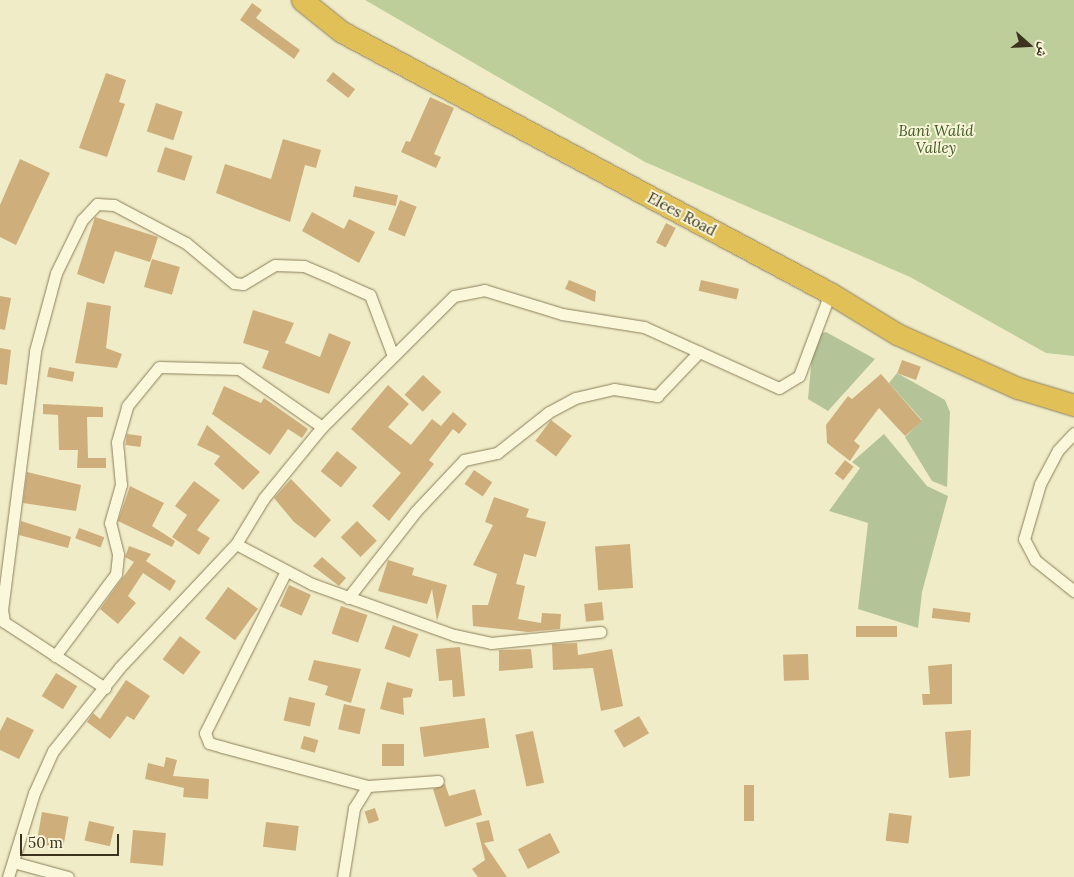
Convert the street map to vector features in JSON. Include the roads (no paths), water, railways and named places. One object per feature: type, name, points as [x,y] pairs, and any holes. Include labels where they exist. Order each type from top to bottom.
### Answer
[{"type":"highway","name":"Elees Road","points":[[302,0],[342,32],[830,293],[905,338],[1018,388],[1074,405]]},
{"type":"street","points":[[104,688],[4,622],[1,597],[35,351],[56,273],[82,220],[97,204],[114,205],[186,243],[234,282],[243,284],[275,265],[304,266],[370,295],[393,356]]},
{"type":"street","points":[[8,877],[53,751],[104,688],[236,544],[272,486],[322,427],[393,356],[436,308],[470,290],[524,300],[562,314],[644,327],[770,387],[788,386],[798,376],[830,293]]},
{"type":"street","points":[[348,598],[416,511],[464,460],[497,453],[548,412],[575,398],[614,388],[657,396],[699,352]]},
{"type":"street","points":[[55,656],[116,574],[118,554],[110,523],[121,485],[117,442],[127,406],[159,367],[239,369],[322,427]]},
{"type":"street","points":[[1074,433],[1058,450],[1040,484],[1024,539],[1035,560],[1074,591]]},
{"type":"street","points":[[236,544],[286,571],[348,598],[491,643],[600,632]]},
{"type":"street","points":[[286,571],[205,734],[209,743],[368,786],[438,781]]},
{"type":"street","points":[[343,877],[354,808],[368,786]]},
{"type":"street","points":[[13,862],[68,877]]},
{"type":"park label","name":"Bani Walid Valley","points":[[936,138]]}]
